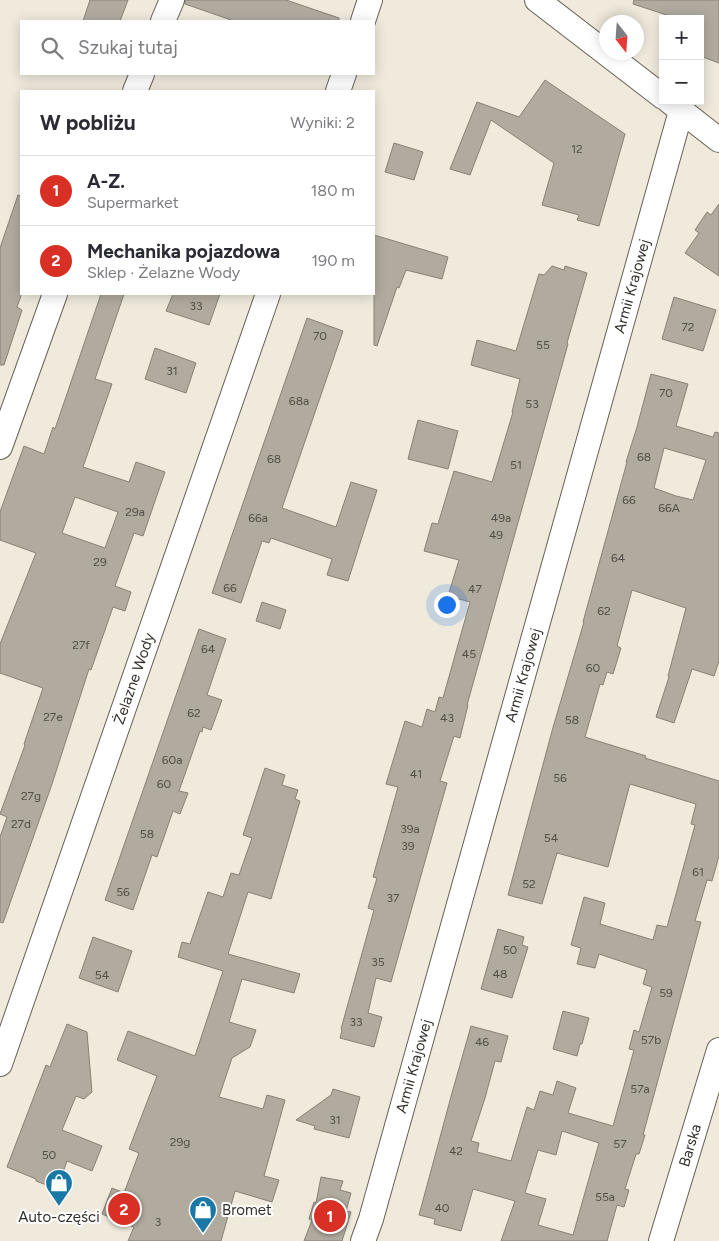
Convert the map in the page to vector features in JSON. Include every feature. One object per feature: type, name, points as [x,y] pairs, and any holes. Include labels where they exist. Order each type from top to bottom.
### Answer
[{"type":"street","points":[[163,20],[172,0]]},
{"type":"street","points":[[362,20],[370,0]]},
{"type":"street","points":[[537,0],[659,94]]},
{"type":"street","points":[[135,90],[142,75]]},
{"type":"street","points":[[338,90],[344,75]]},
{"type":"street","name":"Armii Krajowej","points":[[363,1241],[376,1200],[670,105]]},
{"type":"street","points":[[674,105],[719,140]]},
{"type":"street","points":[[0,447],[55,295]]},
{"type":"street","name":"Żelazne Wody","points":[[0,1064],[268,295]]},
{"type":"street","name":"Barska","points":[[661,1241],[719,1050]]},
{"type":"building","points":[[90,0],[128,0],[120,20],[83,20]]},
{"type":"building","points":[[185,0],[286,0],[339,18],[339,20],[231,20],[185,4]]},
{"type":"building","points":[[634,0],[719,0],[719,63],[704,57],[704,15],[667,15],[633,4]]},
{"type":"building","points":[[545,80],[625,134],[599,226],[577,220],[579,215],[542,205],[554,163],[491,120],[470,175],[450,169],[477,102],[519,117]]},
{"type":"building","points":[[394,143],[423,152],[414,180],[385,172]]},
{"type":"building","points":[[18,195],[20,196],[21,296],[17,307],[22,310],[4,365],[0,365],[0,248]]},
{"type":"building","points":[[719,204],[719,276],[685,253],[699,233],[695,230],[707,212],[711,215]]},
{"type":"building","points":[[375,235],[448,257],[442,279],[406,270],[399,288],[397,287],[377,346],[374,345]]},
{"type":"building","points":[[552,266],[564,270],[565,266],[587,273],[467,705],[460,738],[454,736],[440,781],[447,783],[391,982],[376,978],[368,1013],[382,1017],[374,1047],[340,1038],[374,910],[368,908],[377,878],[373,877],[398,787],[386,784],[405,721],[422,727],[427,709],[435,712],[439,697],[443,698],[470,602],[448,596],[459,560],[424,551],[432,523],[438,524],[454,471],[492,482],[513,412],[520,379],[471,365],[477,340],[516,351],[539,274],[544,275]]},
{"type":"building","points":[[101,295],[124,295],[95,379],[112,384],[83,467],[129,482],[136,462],[165,472],[143,536],[134,533],[115,586],[131,592],[125,611],[113,607],[91,670],[89,669],[52,784],[3,923],[0,922],[0,837],[7,817],[0,814],[43,688],[0,673],[0,644],[36,553],[0,540],[0,512],[24,446],[44,454],[53,427],[55,429]],"holes":[[[75,497],[118,512],[105,548],[62,533]]]},
{"type":"building","points":[[173,295],[220,295],[209,325],[166,311]]},
{"type":"building","points":[[674,297],[716,310],[703,351],[662,339]]},
{"type":"building","points":[[307,318],[343,331],[282,508],[336,527],[351,482],[377,490],[348,581],[327,575],[332,559],[271,538],[269,543],[262,541],[241,603],[212,593]]},
{"type":"building","points":[[155,348],[196,363],[186,393],[145,379]]},
{"type":"building","points":[[651,374],[688,384],[676,426],[713,437],[715,432],[719,433],[719,661],[714,676],[692,669],[674,723],[656,717],[669,677],[686,608],[632,590],[617,646],[621,648],[613,674],[607,672],[603,685],[600,684],[585,737],[719,781],[719,856],[712,881],[707,880],[695,921],[701,922],[643,1135],[645,1135],[639,1154],[636,1154],[625,1189],[629,1190],[624,1207],[617,1205],[607,1241],[501,1241],[515,1201],[473,1189],[461,1231],[434,1224],[435,1219],[419,1215],[471,1026],[508,1036],[501,1062],[495,1061],[471,1141],[479,1143],[477,1152],[511,1161],[527,1107],[534,1110],[540,1091],[553,1095],[557,1081],[576,1088],[568,1113],[613,1126],[634,1050],[629,1049],[634,1030],[639,1032],[652,987],[643,984],[647,970],[599,954],[595,968],[577,964],[581,948],[571,945],[584,897],[605,903],[600,924],[653,940],[657,925],[667,927],[695,825],[691,824],[696,804],[630,784],[608,867],[557,853],[542,904],[508,895]],"holes":[[[664,448],[706,460],[693,500],[654,488]],[[562,1131],[599,1143],[573,1235],[538,1225],[546,1199],[525,1193],[538,1150],[556,1155]]]},
{"type":"building","points":[[418,420],[458,431],[448,469],[408,459]]},
{"type":"building","points":[[262,602],[286,610],[280,629],[256,621]]},
{"type":"building","points":[[199,629],[226,639],[207,695],[222,700],[211,730],[203,727],[202,732],[200,731],[179,791],[188,793],[180,814],[173,811],[157,857],[152,855],[133,910],[105,900]]},
{"type":"building","points":[[265,768],[285,775],[282,785],[298,790],[295,799],[300,801],[271,899],[248,892],[228,954],[300,974],[294,993],[242,979],[229,1022],[256,1030],[250,1047],[232,1058],[219,1097],[263,1109],[267,1095],[285,1100],[264,1176],[279,1180],[272,1202],[235,1191],[221,1241],[128,1241],[134,1227],[102,1214],[112,1188],[124,1193],[139,1153],[129,1149],[157,1076],[117,1060],[128,1031],[195,1056],[223,971],[178,957],[182,942],[190,944],[208,892],[223,897],[231,873],[239,875],[252,838],[243,835]]},
{"type":"building","points":[[498,929],[524,937],[522,945],[528,947],[512,998],[481,989]]},
{"type":"building","points":[[93,937],[132,951],[118,992],[79,978]]},
{"type":"building","points":[[563,1011],[589,1018],[577,1056],[553,1049]]},
{"type":"building","points":[[67,1024],[87,1032],[92,1092],[84,1099],[76,1096],[62,1130],[102,1146],[92,1171],[67,1161],[57,1189],[7,1167],[46,1065],[50,1067]]},
{"type":"building","points":[[333,1089],[360,1097],[349,1138],[314,1129],[315,1126],[296,1120],[331,1095]]},
{"type":"building","points":[[321,1177],[343,1181],[340,1190],[351,1193],[346,1211],[351,1212],[342,1241],[304,1241],[312,1220],[309,1219],[314,1202],[316,1203]]},
{"type":"place","name":"Auto-części","points":[[59,1207]]},
{"type":"place","name":"Mechanika pojazdowa","points":[[124,1209]]},
{"type":"place","name":"A-Z.","points":[[330,1216]]},
{"type":"place","name":"Bromet","points":[[203,1234]]}]
